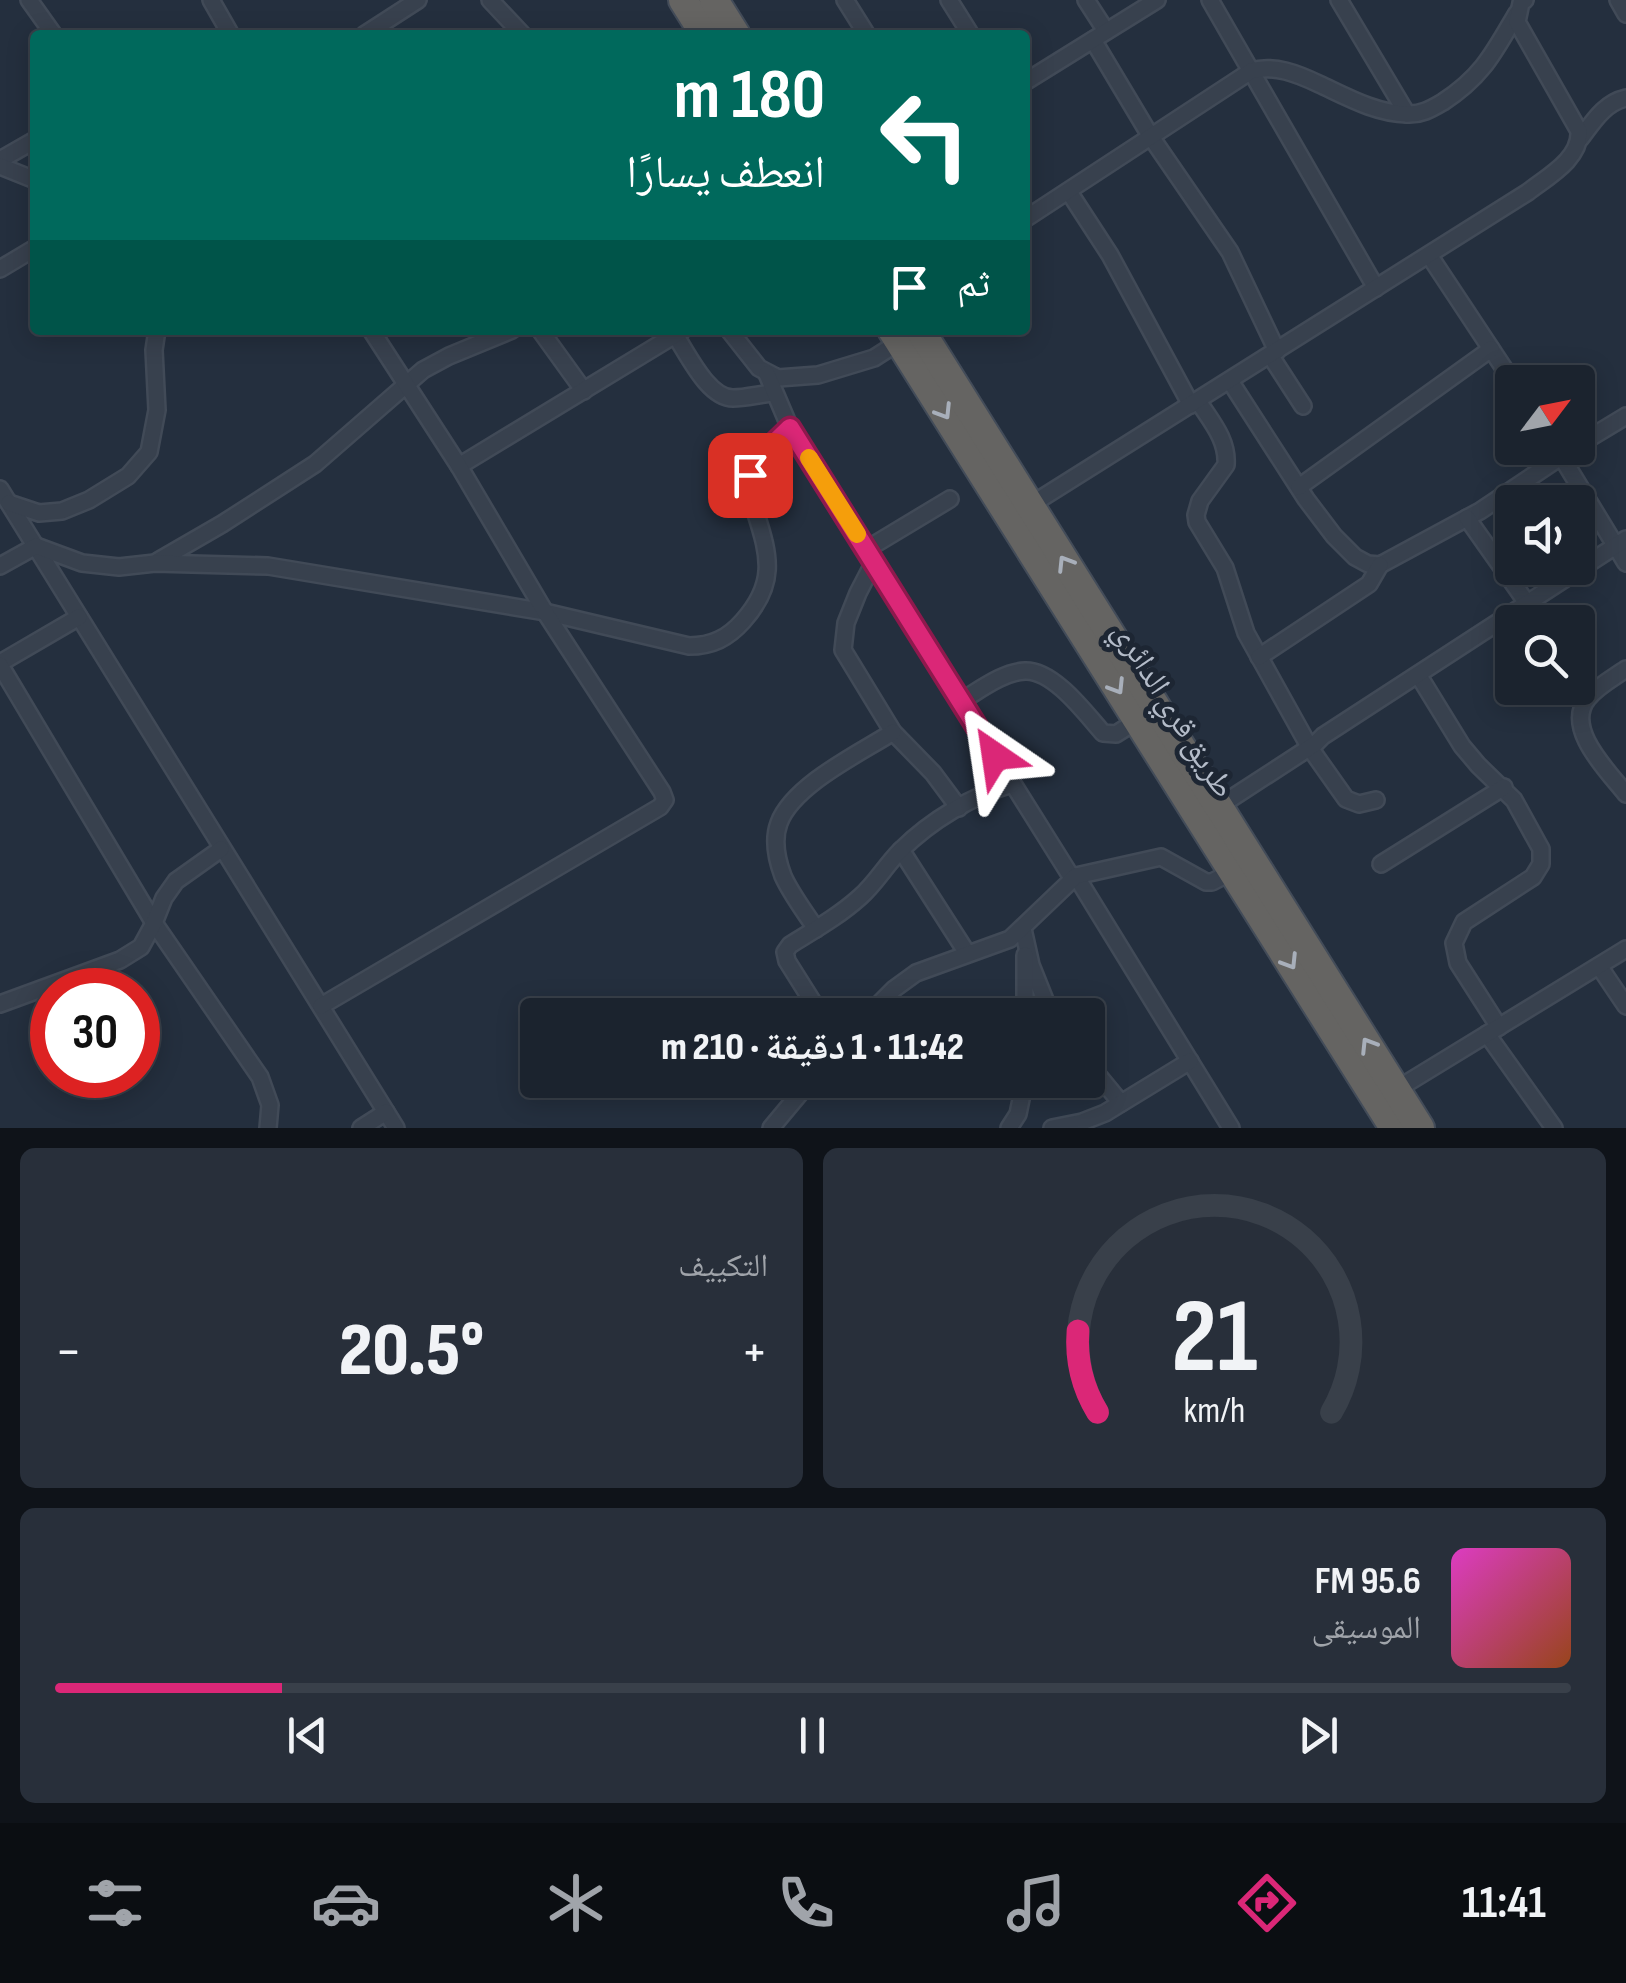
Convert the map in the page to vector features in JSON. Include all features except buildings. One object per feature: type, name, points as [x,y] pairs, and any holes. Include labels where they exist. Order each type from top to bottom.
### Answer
[{"type":"highway","points":[[683,0],[703,30]]},
{"type":"highway","points":[[714,0],[733,30]]},
{"type":"highway","name":"طريق قري الدائري","points":[[905,335],[1029,506],[1218,807],[1387,1095],[1394,1128]]},
{"type":"highway","name":"طريق قري الدائري","points":[[905,335],[1233,871],[1387,1095],[1420,1128]]},
{"type":"street","points":[[29,0],[50,30]]},
{"type":"street","points":[[211,0],[228,30]]},
{"type":"street","points":[[378,30],[418,0]]},
{"type":"street","points":[[490,0],[518,30]]},
{"type":"street","points":[[844,0],[864,30]]},
{"type":"street","points":[[949,0],[968,30]]},
{"type":"street","points":[[1086,0],[1099,36],[1151,137],[1230,252],[1273,353],[1302,406]]},
{"type":"street","points":[[1030,79],[1157,0]]},
{"type":"street","points":[[1210,0],[1376,288]]},
{"type":"street","points":[[1338,0],[1406,114]]},
{"type":"street","points":[[1618,0],[1626,14]]},
{"type":"street","points":[[1030,216],[1252,70],[1272,68],[1300,75],[1371,108],[1406,114],[1431,110],[1474,79],[1520,4]]},
{"type":"street","points":[[1520,4],[1516,22],[1576,124],[1580,138]]},
{"type":"street","points":[[1029,506],[1528,192],[1566,162],[1604,108],[1626,98]]},
{"type":"street","points":[[0,163],[30,143]]},
{"type":"street","points":[[0,163],[30,178]]},
{"type":"street","points":[[1068,192],[1110,255],[1194,403],[1225,444],[1226,464],[1197,508],[1197,522],[1226,568],[1242,623],[1259,658],[1310,748],[1346,799],[1359,804],[1376,800]]},
{"type":"street","points":[[0,270],[30,251]]},
{"type":"street","points":[[1429,255],[1502,365]]},
{"type":"street","points":[[4,496],[39,513],[62,512],[128,476],[150,452],[157,410],[156,335]]},
{"type":"street","points":[[321,1006],[660,807],[664,800],[374,335]]},
{"type":"street","points":[[155,563],[315,464],[405,384],[448,356],[500,335]]},
{"type":"street","points":[[544,335],[584,391]]},
{"type":"street","points":[[459,466],[674,335]]},
{"type":"street","points":[[681,335],[706,381],[720,396],[734,398],[773,392]]},
{"type":"street","points":[[733,335],[749,358],[778,378],[818,375],[874,358],[903,335]]},
{"type":"street","points":[[1298,488],[1491,349]]},
{"type":"street","points":[[767,374],[790,428],[1231,1128]]},
{"type":"street","points":[[1230,380],[1298,488],[1334,536],[1368,564],[1380,565],[1467,518],[1544,465]]},
{"type":"street","points":[[1595,433],[1626,416]]},
{"type":"street","points":[[0,566],[36,546],[82,563],[119,567],[155,563],[268,566],[546,612],[689,646],[710,646],[734,631],[752,612],[765,589],[770,564],[752,500],[750,475],[761,456],[790,428]]},
{"type":"street","points":[[1576,465],[1621,543],[1626,563]]},
{"type":"street","points":[[4,496],[396,1128]]},
{"type":"street","points":[[950,498],[870,556],[846,624],[843,650],[893,732],[933,773],[959,808]]},
{"type":"street","points":[[1467,518],[1527,603]]},
{"type":"street","points":[[1218,807],[1621,543]]},
{"type":"street","points":[[1259,658],[1370,584],[1380,565]]},
{"type":"street","points":[[79,616],[0,664],[154,923],[260,1077],[270,1105],[268,1128]]},
{"type":"street","points":[[1626,668],[1590,696],[1580,718],[1589,745],[1626,794]]},
{"type":"street","points":[[962,701],[1004,676],[1026,671],[1069,695],[1103,734],[1116,734],[1138,720]]},
{"type":"street","points":[[1419,676],[1470,756],[1514,800],[1538,842],[1541,864],[1533,877],[1464,922],[1454,942],[1458,964],[1493,1031],[1554,1128]]},
{"type":"street","points":[[816,929],[783,876],[776,845],[780,822],[794,800],[815,782],[893,732]]},
{"type":"street","points":[[811,998],[786,961],[790,945],[864,894],[901,850],[924,831],[986,792],[1012,784]]},
{"type":"street","points":[[1382,864],[1504,788]]},
{"type":"street","points":[[0,1004],[120,960],[141,947],[176,880],[222,849]]},
{"type":"street","points":[[901,850],[967,953]]},
{"type":"street","points":[[1025,998],[1024,938],[1074,877],[1155,857],[1174,862],[1206,882],[1233,871]]},
{"type":"street","points":[[885,998],[916,974],[967,953],[1024,938]]},
{"type":"street","points":[[1024,938],[1043,998]]},
{"type":"street","points":[[1387,1095],[1626,950]]},
{"type":"street","points":[[1600,966],[1626,1006]]},
{"type":"street","points":[[1052,1128],[1109,1120],[1122,1103],[1190,1061]]},
{"type":"street","points":[[1105,1082],[1122,1103]]},
{"type":"street","points":[[772,1128],[796,1098]]},
{"type":"street","points":[[1009,1128],[1018,1114],[1021,1098]]},
{"type":"street","points":[[362,1128],[386,1112]]},
{"type":"slow traffic","points":[[809,458],[857,534]]},
{"type":"route","points":[[750,475],[761,456],[790,428],[995,756]]}]
